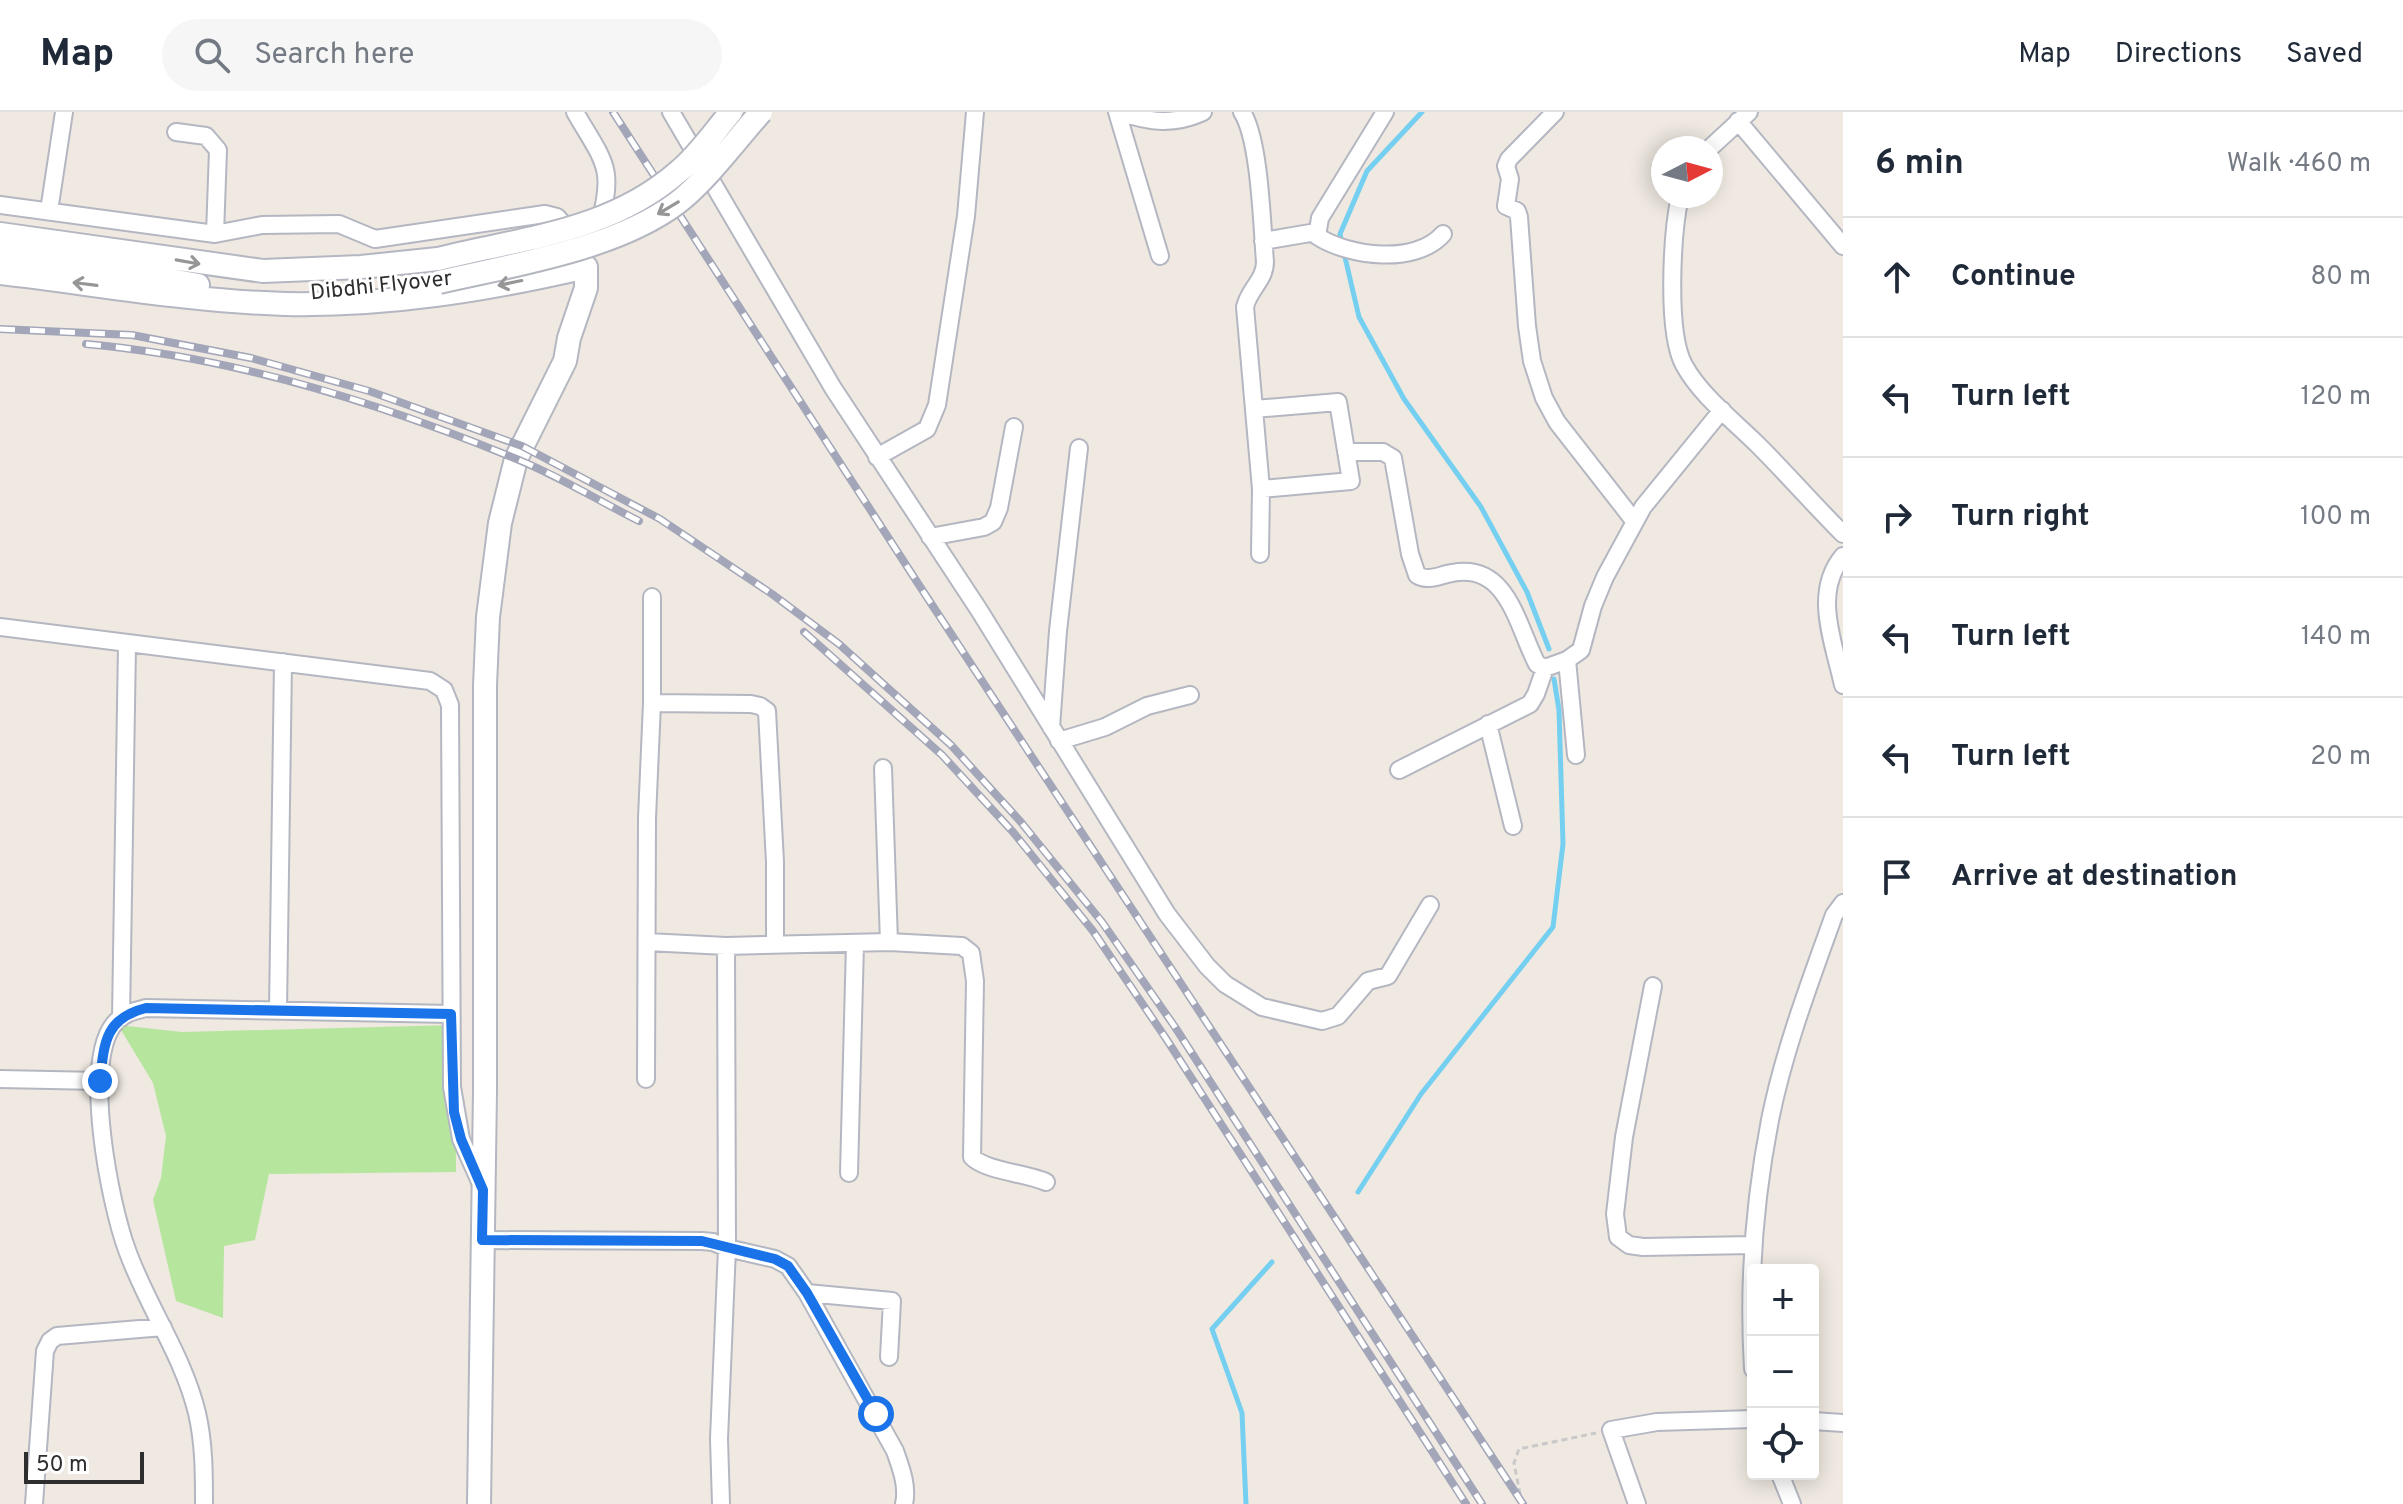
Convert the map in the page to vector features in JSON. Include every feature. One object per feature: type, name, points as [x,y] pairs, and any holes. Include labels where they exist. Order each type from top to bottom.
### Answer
[{"type":"street","points":[[49,211],[64,112]]},
{"type":"street","points":[[479,1504],[488,617],[500,523],[516,459],[565,361],[569,338],[586,288],[586,267],[606,201],[608,179],[603,160],[575,112]]},
{"type":"street","points":[[671,112],[833,388],[1187,942],[1225,984],[1262,1007],[1315,1021],[1338,1016],[1368,981],[1388,976],[1430,905]]},
{"type":"street","name":"Dibdhi Flyover","points":[[0,234],[263,271],[438,259],[548,235],[613,215],[638,202],[680,171],[731,112]]},
{"type":"street","name":"Dibdhi Flyover","points":[[0,252],[225,290],[282,293],[439,282],[560,254],[622,233],[678,203],[761,112]]},
{"type":"street","points":[[877,457],[927,429],[937,405],[966,216],[975,112]]},
{"type":"street","points":[[1119,112],[1152,122],[1178,121],[1203,112]]},
{"type":"street","points":[[1119,112],[1160,256]]},
{"type":"street","points":[[1242,112],[1251,130],[1255,153],[1263,241],[1264,273],[1249,293],[1245,307],[1261,489],[1260,554]]},
{"type":"street","points":[[1322,237],[1320,218],[1385,112]]},
{"type":"street","points":[[1555,112],[1509,159],[1506,166],[1510,179],[1506,206],[1517,211],[1519,217],[1532,361],[1544,398],[1557,422],[1635,522]]},
{"type":"street","points":[[1723,136],[1743,117],[1843,246]]},
{"type":"street","points":[[176,132],[206,136],[218,150],[215,234]]},
{"type":"street","points":[[0,205],[215,234],[262,225],[339,224],[375,239],[545,214],[557,217],[575,238],[586,267]]},
{"type":"street","points":[[1678,208],[1673,304],[1678,351],[1683,364],[1722,410],[1843,534]]},
{"type":"street","points":[[1263,241],[1322,237],[1365,253],[1382,254],[1419,251],[1443,234]]},
{"type":"street","points":[[0,273],[160,295],[284,304],[343,303],[464,293],[586,267]]},
{"type":"street","points":[[1254,409],[1338,402],[1351,481],[1261,489]]},
{"type":"street","points":[[1346,452],[1387,453],[1393,458],[1410,554],[1417,575],[1427,579],[1468,571],[1489,576],[1508,600],[1537,664],[1545,668],[1567,660],[1581,650],[1605,577],[1635,522],[1667,476],[1722,410]]},
{"type":"street","points":[[930,537],[984,527],[993,522],[999,508],[1014,427]]},
{"type":"street","points":[[1055,734],[1058,631],[1079,448]]},
{"type":"street","points":[[1843,556],[1828,584],[1826,603],[1843,685]]},
{"type":"street","points":[[646,1079],[652,597]]},
{"type":"street","points":[[0,627],[430,681],[444,690],[450,705],[454,1112],[461,1139],[483,1190]]},
{"type":"street","points":[[121,1018],[127,644]]},
{"type":"street","points":[[1567,660],[1576,755]]},
{"type":"street","points":[[278,1011],[283,662]]},
{"type":"street","points":[[1399,770],[1530,704],[1545,668]]},
{"type":"street","points":[[1055,734],[1105,727],[1147,706],[1190,695]]},
{"type":"street","points":[[652,703],[751,704],[767,711],[775,862],[775,945]]},
{"type":"street","points":[[1488,724],[1513,826]]},
{"type":"street","points":[[883,768],[889,942]]},
{"type":"street","points":[[1753,1336],[1752,1245],[1771,1118],[1786,1058],[1834,915],[1843,903]]},
{"type":"street","points":[[647,942],[726,946],[889,942],[955,944],[968,949],[975,981],[972,1157],[979,1163],[1046,1182]]},
{"type":"street","points":[[849,1173],[855,944]]},
{"type":"street","points":[[721,1504],[719,1439],[727,1248],[726,946]]},
{"type":"street","points":[[1653,986],[1624,1137],[1615,1214],[1618,1237],[1629,1245],[1643,1247],[1752,1245]]},
{"type":"street","points":[[204,1504],[203,1454],[197,1412],[180,1363],[127,1251],[111,1199],[100,1081],[104,1048],[113,1024],[128,1012],[146,1008],[451,1014]]},
{"type":"street","points":[[0,1079],[100,1081]]},
{"type":"street","points":[[482,1240],[702,1241],[775,1259],[788,1266],[807,1293],[895,1451],[902,1471],[904,1504]]},
{"type":"street","points":[[807,1293],[892,1301],[889,1357]]},
{"type":"street","points":[[34,1504],[42,1375],[45,1351],[50,1341],[57,1336],[163,1327]]},
{"type":"street","points":[[1637,1504],[1611,1430],[1657,1422],[1747,1419]]},
{"type":"street","points":[[1819,1421],[1843,1423]]},
{"type":"street","points":[[1782,1480],[1792,1504]]},
{"type":"path","points":[[1522,1504],[1514,1463],[1519,1449],[1611,1430]]},
{"type":"green space","points":[[118,1025],[182,1032],[455,1025],[456,1172],[269,1174],[255,1240],[224,1246],[223,1318],[176,1301],[153,1200],[161,1178],[166,1136],[153,1083]]},
{"type":"waterway","points":[[1342,243],[1340,234],[1367,171],[1422,112]]},
{"type":"waterway","points":[[1344,253],[1359,317],[1404,399],[1481,507],[1527,592],[1549,649]]},
{"type":"waterway","points":[[1358,1192],[1421,1094],[1553,927],[1563,844],[1559,710],[1554,679]]},
{"type":"waterway","points":[[1246,1504],[1242,1413],[1212,1329],[1272,1262]]},
{"type":"railway","points":[[613,112],[919,585],[1523,1504]]},
{"type":"railway","points":[[0,329],[132,335],[251,358],[369,391],[522,446],[660,519],[772,594],[839,644],[951,745],[1020,821],[1102,922],[1175,1027],[1482,1504]]},
{"type":"railway","points":[[86,344],[196,359],[358,401],[530,465],[639,521]]},
{"type":"railway","points":[[804,632],[942,755],[1013,832],[1093,931],[1165,1037],[1466,1504]]},
{"type":"route","points":[[100,1081],[104,1048],[113,1024],[128,1012],[146,1008],[451,1014],[454,1112],[461,1139],[483,1190],[482,1240],[702,1241],[775,1259],[788,1266],[807,1293],[876,1414]]}]
